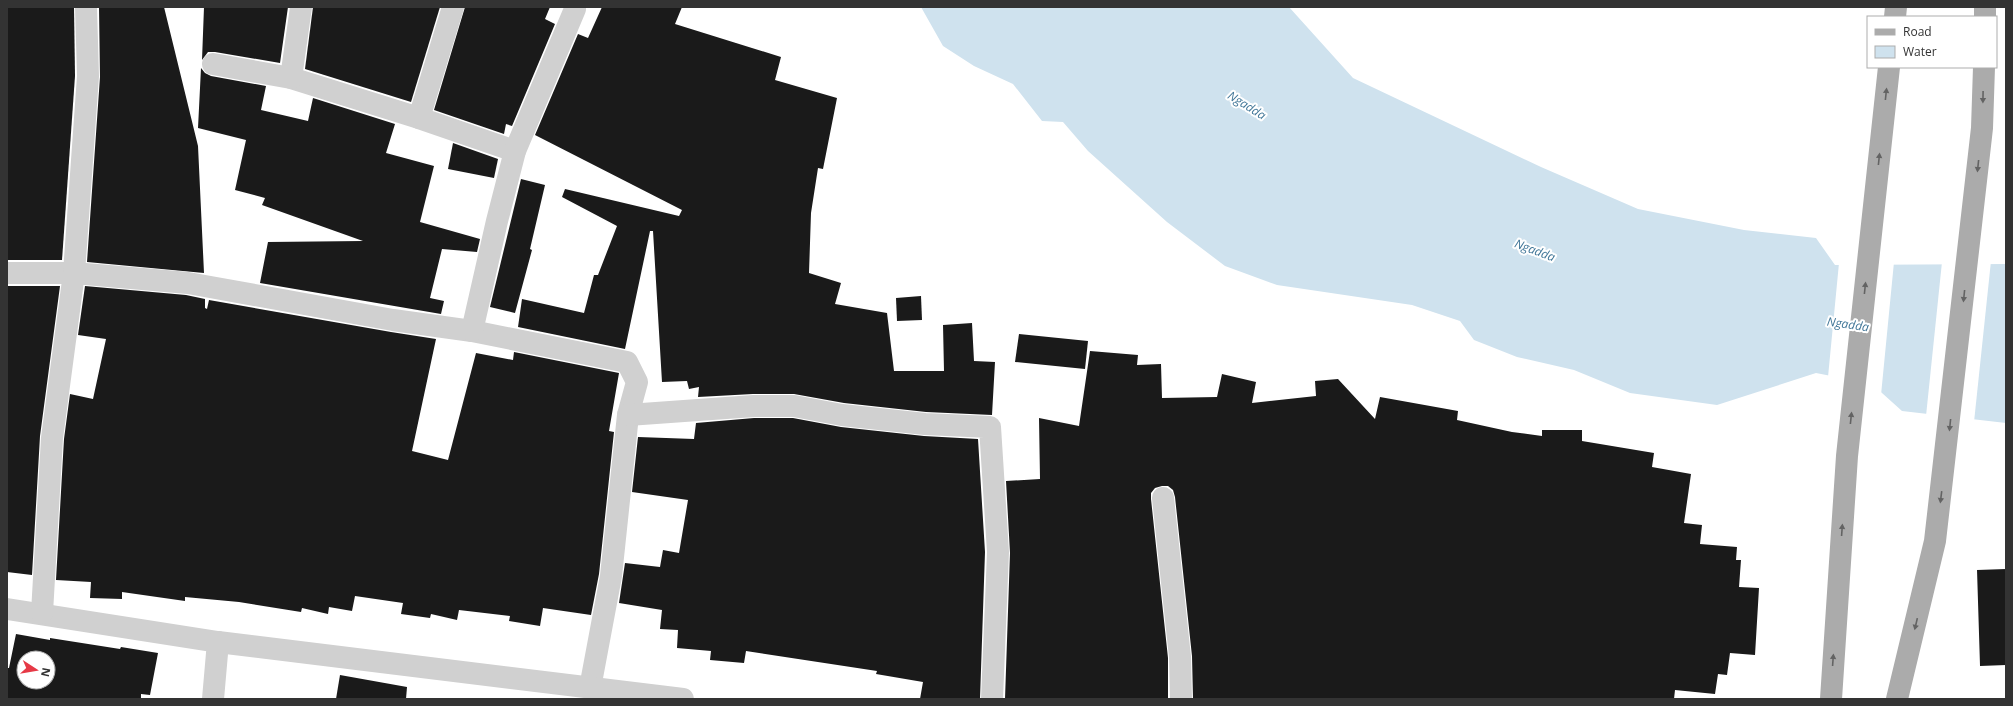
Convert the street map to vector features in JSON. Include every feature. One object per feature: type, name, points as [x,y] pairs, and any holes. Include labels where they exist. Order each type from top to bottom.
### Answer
[{"type":"main road","points":[[1831,699],[1847,456],[1889,68]]},
{"type":"main road","points":[[1897,699],[1936,541],[1982,128],[1984,68]]},
{"type":"street","points":[[42,614],[52,438],[74,273],[88,76],[86,7]]},
{"type":"street","points":[[292,78],[301,7]]},
{"type":"street","points":[[419,118],[453,7]]},
{"type":"street","points":[[472,331],[496,221],[515,151],[576,9]]},
{"type":"street","points":[[213,64],[292,78],[419,118],[515,151]]},
{"type":"street","points":[[7,273],[74,273],[188,283],[393,320],[472,331],[626,362],[637,382],[628,416],[611,576],[590,688]]},
{"type":"street","points":[[628,416],[754,406],[794,406],[842,415],[925,424],[990,427],[998,552],[992,699]]},
{"type":"street","points":[[1163,498],[1180,658],[1181,699]]},
{"type":"street","points":[[7,609],[218,642],[590,688],[621,695],[683,699]]},
{"type":"street","points":[[213,699],[218,642]]},
{"type":"water","name":"Ngadda","points":[[921,7],[1289,7],[1353,78],[1541,167],[1638,209],[1744,230],[1816,238],[1835,265],[2006,264],[2006,423],[1902,411],[1872,384],[1816,373],[1717,405],[1630,393],[1574,370],[1517,357],[1474,340],[1460,321],[1412,305],[1277,285],[1225,266],[1167,222],[1088,151],[1063,122],[1042,121],[1013,84],[974,66],[943,46]]},
{"type":"pier","points":[[1991,261],[1974,422],[1926,416],[1942,262]]},
{"type":"pier","points":[[1894,262],[1881,395],[1871,386],[1828,377],[1839,263]]},
{"type":"building","points":[[7,7],[74,7],[75,76],[62,260],[7,260]]},
{"type":"building","points":[[99,7],[164,7],[198,146],[204,273],[87,262],[100,77]]},
{"type":"building","points":[[204,7],[288,7],[280,63],[215,52],[208,52],[202,60]]},
{"type":"building","points":[[313,7],[440,7],[411,102],[305,69]]},
{"type":"building","points":[[465,7],[550,7],[545,19],[555,24],[512,126],[506,124],[504,134],[434,110]]},
{"type":"building","points":[[602,7],[682,7],[675,24],[781,57],[775,80],[837,98],[823,169],[818,168],[811,213],[809,273],[841,283],[835,304],[887,313],[894,371],[944,371],[943,325],[972,323],[974,361],[995,362],[992,415],[926,412],[844,403],[794,394],[753,394],[698,397],[699,387],[689,389],[687,381],[662,382],[653,231],[650,231],[625,349],[518,327],[522,299],[584,313],[594,275],[598,275],[617,226],[562,197],[565,189],[679,216],[682,210],[535,135],[578,34],[588,38]]},
{"type":"building","points":[[201,68],[205,73],[211,76],[266,86],[261,110],[308,121],[313,98],[395,124],[386,153],[434,166],[420,222],[480,239],[477,252],[442,249],[430,298],[444,301],[441,314],[260,283],[268,242],[363,241],[262,205],[265,198],[235,190],[246,140],[198,128]]},
{"type":"building","points":[[453,143],[498,159],[494,178],[448,169]]},
{"type":"building","points":[[521,179],[545,185],[530,249],[532,250],[515,313],[490,307]]},
{"type":"building","points":[[7,286],[60,286],[40,436],[32,575],[7,572]]},
{"type":"building","points":[[85,286],[186,295],[205,299],[205,308],[207,309],[209,300],[436,339],[412,451],[448,460],[476,353],[513,360],[514,352],[619,373],[609,431],[614,432],[599,574],[591,615],[543,608],[540,626],[509,621],[510,616],[459,610],[457,620],[431,614],[430,618],[401,614],[403,603],[355,596],[352,611],[329,607],[328,614],[302,608],[301,612],[239,602],[185,597],[185,601],[122,592],[122,599],[90,598],[91,582],[56,580],[64,439],[70,394],[93,399],[106,339],[78,335]]},
{"type":"building","points":[[921,296],[922,320],[897,321],[896,298]]},
{"type":"building","points":[[1019,334],[1088,341],[1085,369],[1015,362]]},
{"type":"building","points":[[1090,351],[1138,355],[1137,365],[1161,364],[1162,398],[1217,397],[1222,374],[1256,382],[1252,403],[1316,396],[1315,381],[1338,379],[1375,419],[1380,397],[1458,411],[1457,420],[1512,432],[1542,436],[1542,430],[1582,430],[1582,441],[1654,453],[1652,467],[1691,474],[1684,523],[1702,525],[1700,544],[1737,547],[1736,560],[1741,560],[1739,587],[1759,588],[1755,655],[1730,653],[1727,675],[1718,674],[1715,694],[1675,690],[1674,699],[1193,699],[1192,656],[1175,497],[1173,490],[1168,486],[1162,486],[1155,488],[1151,493],[1151,499],[1168,658],[1168,699],[1005,699],[1010,553],[1006,481],[1040,479],[1039,418],[1079,426]]},
{"type":"building","points":[[754,418],[793,418],[841,427],[924,436],[978,439],[985,552],[980,699],[920,699],[923,682],[876,674],[877,671],[746,651],[744,663],[710,660],[711,651],[677,648],[678,630],[660,629],[662,610],[619,603],[625,563],[660,567],[663,550],[679,553],[688,500],[632,492],[638,437],[694,439],[696,423]]},
{"type":"building","points":[[2006,569],[2006,665],[1980,666],[1977,570]]},
{"type":"building","points":[[16,634],[50,640],[50,638],[120,649],[121,647],[158,653],[150,695],[141,694],[141,699],[7,699],[7,668],[9,668]]},
{"type":"building","points":[[340,675],[407,687],[406,699],[336,699]]}]
